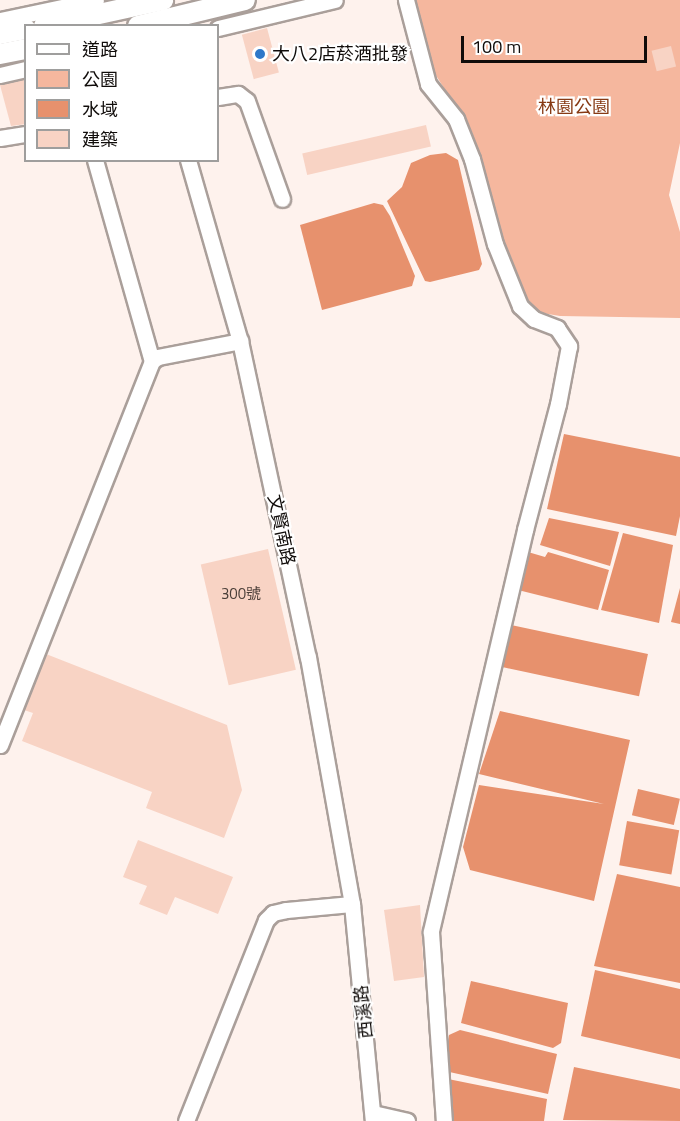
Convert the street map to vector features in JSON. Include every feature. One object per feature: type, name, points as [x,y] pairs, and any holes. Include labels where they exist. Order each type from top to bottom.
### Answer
[{"type":"main road","points":[[138,17],[163,0]]},
{"type":"main road","points":[[65,24],[138,17],[245,0]]},
{"type":"main road","points":[[0,34],[24,29]]},
{"type":"main road","points":[[0,54],[24,49]]},
{"type":"street","points":[[0,20],[96,0]]},
{"type":"street","points":[[219,27],[335,0]]},
{"type":"street","points":[[406,0],[428,84],[456,119],[472,159],[495,244],[520,306],[534,319],[557,328],[569,346],[558,404],[522,541],[431,932],[444,1121]]},
{"type":"street","points":[[0,75],[24,69]]},
{"type":"street","points":[[219,98],[238,94],[247,101],[282,199]]},
{"type":"street","points":[[0,138],[24,134]]},
{"type":"street","points":[[96,162],[152,361]]},
{"type":"street","name":"文賢南路","points":[[189,162],[240,341],[310,668],[352,904]]},
{"type":"street","points":[[0,745],[152,361],[158,357],[240,341]]},
{"type":"street","points":[[186,1121],[266,920],[273,913],[286,910],[352,904]]},
{"type":"street","name":"西溪路","points":[[352,904],[373,1117]]},
{"type":"street","points":[[373,1117],[406,1121]]},
{"type":"green space","name":"林園公園","points":[[413,0],[680,0],[680,143],[669,195],[680,232],[680,318],[560,316],[530,311],[497,226],[472,132],[428,63],[425,38]]},
{"type":"water","points":[[446,153],[458,160],[482,264],[479,270],[430,282],[425,281],[387,201],[402,187],[411,163],[430,155]]},
{"type":"water","points":[[374,203],[383,205],[390,216],[415,276],[412,286],[322,310],[300,225]]},
{"type":"water","points":[[564,434],[680,457],[680,516],[676,536],[547,509]]},
{"type":"water","points":[[549,518],[619,532],[610,566],[540,545]]},
{"type":"water","points":[[623,533],[673,545],[659,623],[601,610]]},
{"type":"water","points":[[528,552],[545,557],[548,552],[609,570],[598,610],[518,590]]},
{"type":"water","points":[[680,588],[680,624],[671,622]]},
{"type":"water","points":[[511,625],[648,654],[639,696],[502,667]]},
{"type":"water","points":[[500,711],[630,740],[594,901],[470,870],[463,847],[479,785],[604,804],[479,774]]},
{"type":"water","points":[[638,789],[680,799],[674,825],[632,815]]},
{"type":"water","points":[[627,821],[679,830],[671,875],[619,865]]},
{"type":"water","points":[[617,874],[680,887],[680,983],[594,966]]},
{"type":"water","points":[[595,970],[680,989],[680,1059],[581,1036]]},
{"type":"water","points":[[471,981],[568,1003],[561,1043],[553,1048],[461,1023]]},
{"type":"water","points":[[460,1030],[557,1054],[548,1094],[445,1071],[449,1035]]},
{"type":"water","points":[[574,1067],[680,1089],[680,1121],[563,1120]]},
{"type":"water","points":[[448,1079],[547,1099],[544,1121],[452,1121]]},
{"type":"building","name":"大八2店菸酒批發","points":[[267,28],[279,72],[254,79],[242,35]]},
{"type":"building","points":[[671,46],[676,66],[657,71],[652,51]]},
{"type":"building","points":[[24,79],[24,124],[11,126],[0,85]]},
{"type":"building","points":[[426,125],[431,146],[307,175],[302,154]]},
{"type":"building","points":[[268,549],[296,670],[229,685],[201,565]]},
{"type":"building","points":[[46,654],[227,725],[242,790],[224,838],[146,808],[152,792],[22,741],[33,713],[24,710]]},
{"type":"building","points":[[138,840],[233,877],[218,914],[175,897],[167,915],[139,904],[147,886],[123,877]]},
{"type":"building","points":[[420,905],[424,977],[394,981],[384,910]]},
{"type":"place","name":"大八2店菸酒批發","points":[[260,54]]}]
